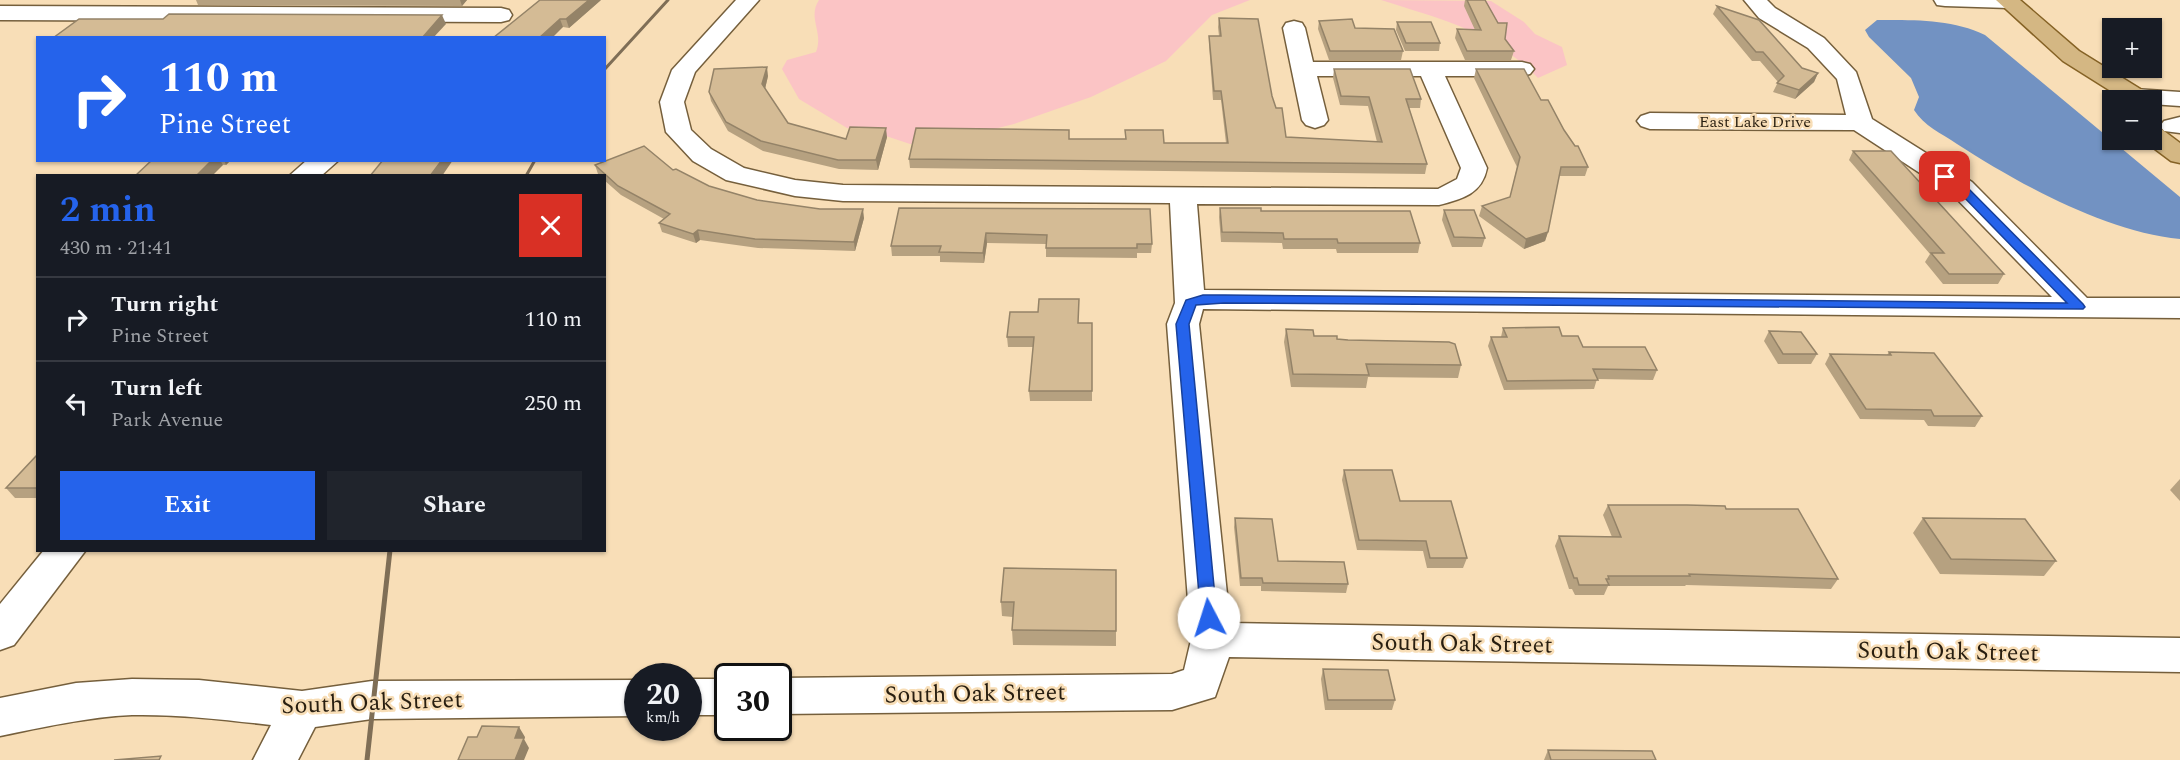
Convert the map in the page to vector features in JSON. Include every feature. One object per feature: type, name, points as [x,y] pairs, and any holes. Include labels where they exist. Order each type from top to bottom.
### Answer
[{"type":"main road","points":[[2008,1],[2071,56],[2102,94]]},
{"type":"main road","points":[[2171,129],[2180,155]]},
{"type":"street","points":[[1,14],[24,0]]},
{"type":"street","points":[[148,14],[167,0]]},
{"type":"street","points":[[479,36],[520,0]]},
{"type":"street","points":[[748,0],[684,70],[672,102],[679,132],[702,155],[735,174],[795,188],[843,193],[1438,197],[1461,191],[1472,180],[1474,168],[1430,69]]},
{"type":"street","points":[[1755,0],[1767,13],[1816,43],[1848,77],[1860,123],[1962,188],[2079,307]]},
{"type":"street","points":[[1945,0],[2008,1]]},
{"type":"street","points":[[1,14],[501,15]]},
{"type":"street","points":[[1294,28],[1315,120]]},
{"type":"street","points":[[1304,69],[1522,69]]},
{"type":"street","points":[[2162,100],[2180,99]]},
{"type":"street","name":"East Lake Drive","points":[[1650,121],[1860,123]]},
{"type":"street","points":[[305,174],[323,162]]},
{"type":"street","points":[[1183,196],[1190,303],[1183,324],[1211,640]]},
{"type":"street","points":[[1190,303],[1203,299],[1224,299],[2180,308]]},
{"type":"street","points":[[0,633],[65,552]]},
{"type":"street","name":"South Oak Street","points":[[792,696],[1172,692],[1200,684],[1211,640],[2180,655]]},
{"type":"street","name":"South Oak Street","points":[[0,717],[76,702],[132,697],[199,698],[302,710],[372,700],[624,698]]},
{"type":"street","points":[[275,760],[302,710]]},
{"type":"shaded area","points":[[819,0],[1250,0],[1212,15],[1166,61],[1091,97],[1014,124],[950,140],[910,144],[877,133],[847,128],[799,99],[782,69],[787,60],[816,52],[818,38],[815,13]]},
{"type":"shaded area","points":[[1381,0],[1491,1],[1524,22],[1535,34],[1562,47],[1567,65],[1538,78],[1502,48],[1465,28]]},
{"type":"water","points":[[1877,20],[1919,21],[1946,23],[1985,35],[2102,132],[2102,150],[2123,150],[2180,197],[2180,239],[2152,235],[2123,227],[2064,204],[2008,175],[1933,129],[1914,110],[1919,97],[1911,78],[1869,37],[1865,30]]},
{"type":"building","points":[[540,0],[589,0],[566,19],[560,19],[541,36],[495,36]]},
{"type":"building","points":[[1467,0],[1485,0],[1498,23],[1507,23],[1505,39],[1514,51],[1467,51],[1457,29],[1481,30]]},
{"type":"building","points":[[1717,6],[1759,20],[1802,68],[1818,73],[1799,90],[1777,83],[1784,76],[1763,52],[1756,52]]},
{"type":"building","points":[[169,14],[442,15],[424,36],[56,36],[79,19],[163,19]]},
{"type":"building","points":[[1219,18],[1258,19],[1272,96],[1276,108],[1282,108],[1286,137],[1382,142],[1369,97],[1341,96],[1334,69],[1410,69],[1421,99],[1406,99],[1427,164],[909,159],[916,128],[1069,130],[1069,139],[1126,139],[1125,130],[1163,130],[1164,143],[1228,143],[1221,91],[1214,91],[1209,36],[1221,36]]},
{"type":"building","points":[[1352,19],[1355,28],[1394,29],[1403,51],[1330,51],[1319,21]]},
{"type":"building","points":[[1397,22],[1431,22],[1440,43],[1406,43]]},
{"type":"building","points":[[767,67],[762,84],[788,123],[846,139],[850,127],[886,128],[876,160],[838,160],[761,141],[726,122],[709,92],[714,69]]},
{"type":"building","points":[[1476,69],[1524,69],[1541,100],[1548,100],[1564,130],[1575,146],[1578,146],[1588,167],[1561,167],[1548,232],[1526,239],[1482,206],[1510,197],[1520,157]]},
{"type":"building","points":[[644,146],[673,170],[676,169],[709,186],[757,200],[820,209],[863,209],[854,242],[755,239],[698,230],[693,234],[659,223],[670,214],[618,186],[595,165]]},
{"type":"building","points":[[1853,151],[1891,151],[2004,274],[1949,274],[1931,253],[1944,253]]},
{"type":"building","points":[[150,162],[210,162],[198,174],[137,174]]},
{"type":"building","points":[[381,162],[440,162],[432,174],[372,174]]},
{"type":"building","points":[[899,208],[1150,209],[1152,244],[1137,244],[1137,248],[1046,248],[1047,235],[986,233],[983,253],[939,252],[941,246],[891,246]]},
{"type":"building","points":[[1220,208],[1261,208],[1261,211],[1410,211],[1420,243],[1338,243],[1337,239],[1284,239],[1283,233],[1222,232]]},
{"type":"building","points":[[1444,210],[1474,210],[1485,238],[1454,237]]},
{"type":"building","points":[[1039,299],[1079,299],[1078,323],[1092,323],[1092,391],[1029,391],[1034,337],[1007,337],[1010,312],[1038,312]]},
{"type":"building","points":[[1559,327],[1562,336],[1578,336],[1583,347],[1645,347],[1657,370],[1593,369],[1598,380],[1507,381],[1491,337],[1507,337],[1503,328]]},
{"type":"building","points":[[1286,329],[1313,330],[1314,336],[1337,336],[1337,339],[1348,340],[1449,342],[1455,344],[1461,365],[1366,364],[1369,375],[1293,374]]},
{"type":"building","points":[[1769,331],[1801,332],[1817,354],[1783,354]]},
{"type":"building","points":[[1889,352],[1934,353],[1982,416],[1934,416],[1931,410],[1866,409],[1830,354],[1891,355]]},
{"type":"building","points":[[36,456],[36,488],[6,488]]},
{"type":"building","points":[[1344,470],[1392,470],[1400,501],[1451,501],[1467,558],[1430,558],[1426,541],[1359,540]]},
{"type":"building","points":[[1608,505],[1798,509],[1838,579],[1689,574],[1690,576],[1608,576],[1609,579],[1606,579],[1609,585],[1579,585],[1577,578],[1574,578],[1559,536],[1621,537]]},
{"type":"building","points":[[1235,518],[1272,519],[1278,561],[1344,562],[1348,584],[1263,583],[1262,578],[1241,578]]},
{"type":"building","points":[[1923,518],[2025,519],[2056,561],[1951,559]]},
{"type":"building","points":[[1004,568],[1116,570],[1116,631],[1012,630],[1014,602],[1001,602]]},
{"type":"building","points":[[1323,669],[1388,670],[1395,700],[1328,700]]},
{"type":"building","points":[[482,726],[519,727],[515,738],[524,738],[515,760],[458,760],[468,737],[477,737]]},
{"type":"building","points":[[1548,750],[1652,751],[1656,760],[1551,760]]},
{"type":"building","points":[[161,756],[159,760],[114,760]]},
{"type":"railway","points":[[606,68],[668,0]]},
{"type":"railway","points":[[527,174],[534,162]]},
{"type":"railway","points":[[367,760],[390,552]]},
{"type":"route","points":[[1209,618],[1183,324],[1190,303],[1203,299],[1224,299],[2079,307],[1962,188],[1945,177]]}]
